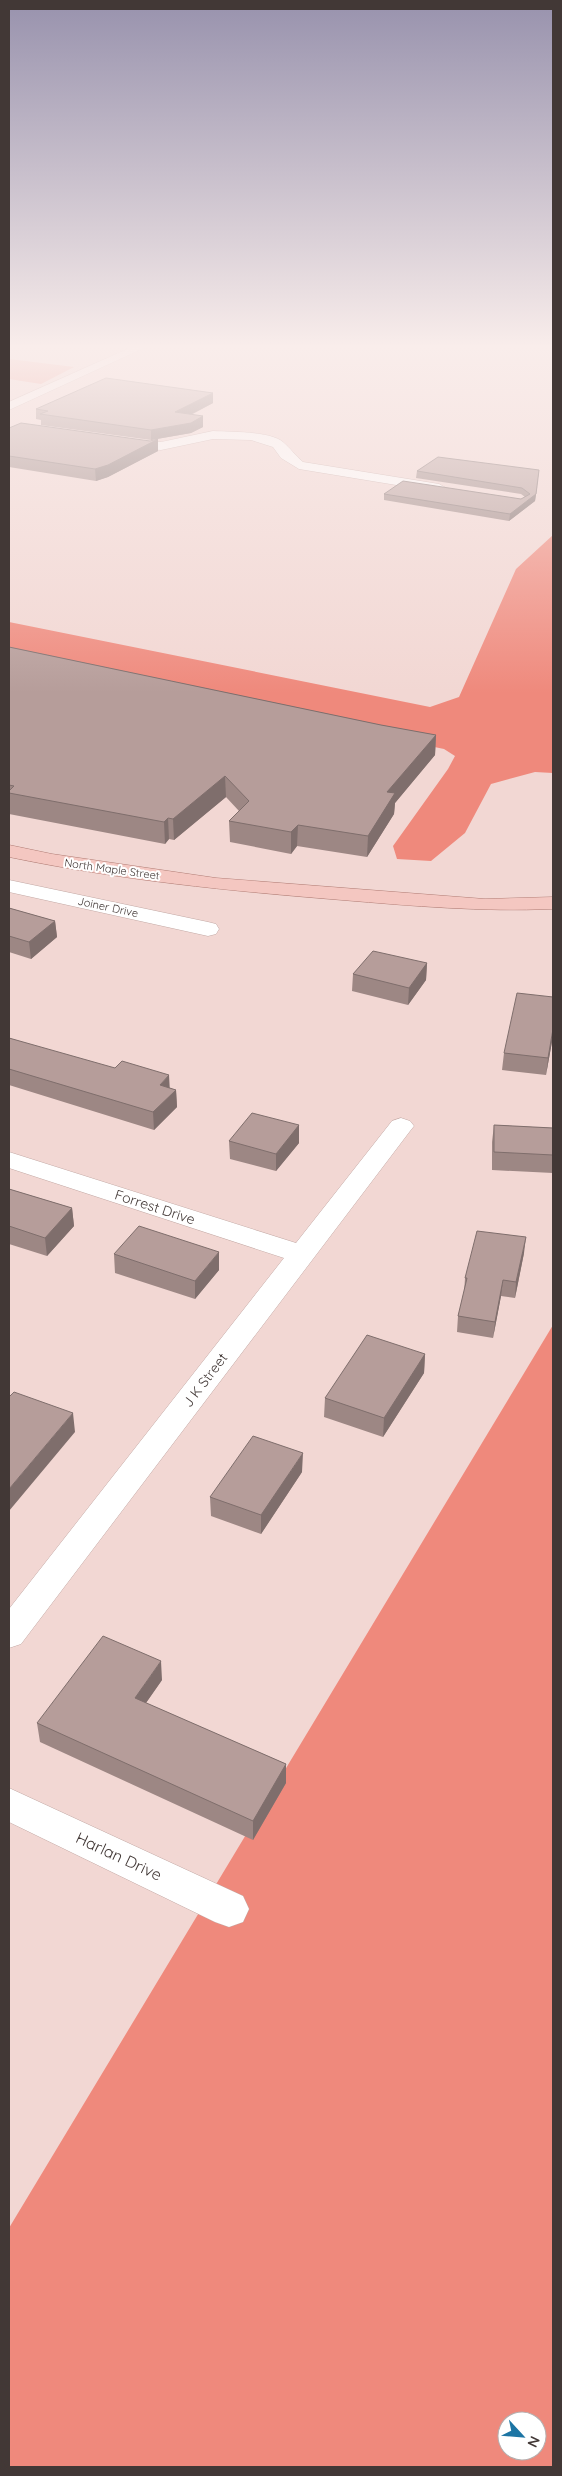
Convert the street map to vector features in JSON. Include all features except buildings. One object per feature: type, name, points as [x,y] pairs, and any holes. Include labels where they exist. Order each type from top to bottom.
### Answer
[{"type":"main road","name":"North Maple Street","points":[[9,850],[61,862],[216,884],[485,904],[553,903]]},
{"type":"street","points":[[296,463],[299,465],[452,490]]},
{"type":"street","name":"Joiner Drive","points":[[9,886],[208,929]]},
{"type":"street","name":"J K Street","points":[[9,1634],[400,1126]]},
{"type":"street","name":"Forrest Drive","points":[[9,1160],[302,1254]]},
{"type":"street","name":"Harlan Drive","points":[[9,1804],[229,1909]]},
{"type":"shaded area","points":[[553,535],[553,773],[535,772],[491,784],[465,833],[431,861],[397,859],[393,846],[448,769],[455,756],[444,749],[9,658],[9,622],[430,707],[459,697],[516,569]]},
{"type":"shaded area","points":[[553,1325],[553,2467],[9,2467],[9,2228]]}]
